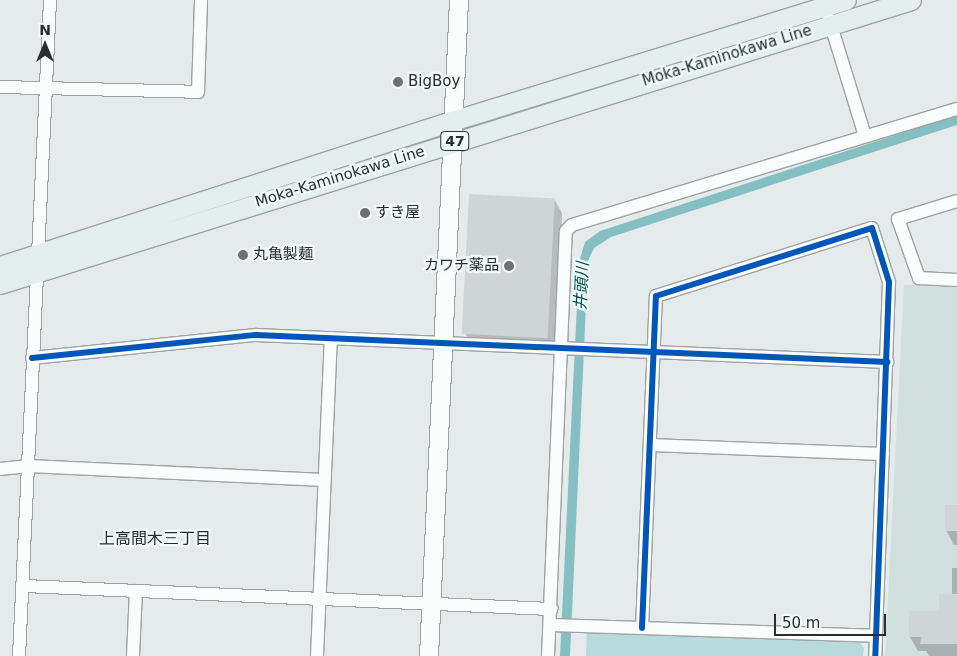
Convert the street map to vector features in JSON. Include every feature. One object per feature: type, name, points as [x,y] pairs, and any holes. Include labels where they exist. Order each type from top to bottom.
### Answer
[{"type":"main road","name":"Moka-Kaminokawa Line","points":[[0,266],[38,262],[451,142],[827,10],[846,0]]},
{"type":"main road","name":"Moka-Kaminokawa Line","points":[[0,284],[38,262],[452,121],[827,10],[911,0]]},
{"type":"street","points":[[19,656],[24,586],[32,358],[50,0]]},
{"type":"street","points":[[0,87],[198,92],[201,0]]},
{"type":"street","points":[[429,656],[451,142],[459,0]]},
{"type":"street","points":[[827,10],[865,136]]},
{"type":"street","points":[[548,656],[566,231],[572,225],[957,109]]},
{"type":"street","points":[[957,201],[898,219],[919,278],[957,280]]},
{"type":"street","points":[[642,628],[656,296],[872,228],[889,282],[875,656]]},
{"type":"street","points":[[32,358],[256,335],[887,362]]},
{"type":"street","points":[[317,656],[331,338]]},
{"type":"street","points":[[650,445],[883,454]]},
{"type":"street","points":[[0,469],[29,466],[324,480]]},
{"type":"street","points":[[24,586],[320,599],[431,606],[551,609]]},
{"type":"street","points":[[133,656],[136,591]]},
{"type":"street","points":[[550,625],[876,636]]},
{"type":"shaded area","points":[[904,285],[957,287],[957,656],[885,656]]},
{"type":"shaded area","points":[[587,629],[858,640],[864,648],[863,656],[586,656]]},
{"type":"water","name":"井頭川","points":[[957,115],[957,125],[611,237],[594,248],[588,261],[570,656],[560,656],[579,262],[585,242],[600,231]]},
{"type":"building","name":"カワチ薬品","points":[[469,194],[555,199],[548,338],[462,334]]},
{"type":"building","points":[[945,505],[957,505],[957,531],[945,531]]},
{"type":"building","points":[[939,594],[957,594],[957,644],[920,644],[921,637],[909,637],[909,611],[939,611]]},
{"type":"cycle path","points":[[642,628],[656,296],[872,228],[889,282],[875,656]]},
{"type":"cycle path","points":[[32,358],[256,335],[887,362]]},
{"type":"place","name":"BigBoy","points":[[398,82]]},
{"type":"place","name":"すき屋","points":[[365,213]]},
{"type":"place","name":"丸亀製麺","points":[[243,255]]},
{"type":"place","name":"カワチ薬品","points":[[509,266]]},
{"type":"district","name":"上高間木三丁目","points":[[155,539]]}]
